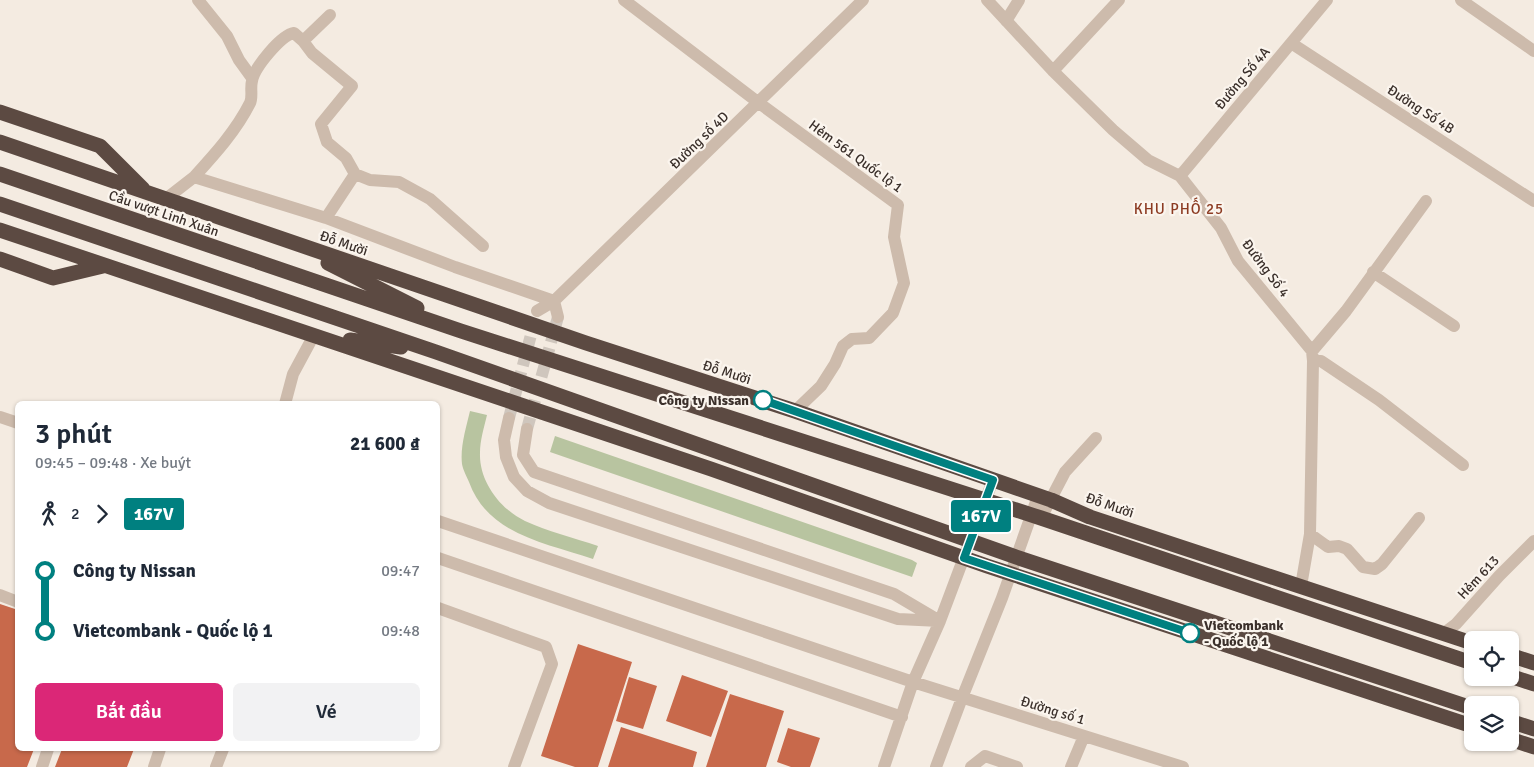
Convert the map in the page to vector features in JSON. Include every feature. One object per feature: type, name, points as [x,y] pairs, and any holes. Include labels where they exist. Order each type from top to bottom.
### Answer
[{"type":"highway","points":[[0,112],[100,146],[145,191]]},
{"type":"highway","name":"Đỗ Mười","points":[[0,142],[586,343],[795,411],[1044,498],[1090,517],[1464,640]]},
{"type":"highway","name":"Cầu vượt Linh Xuân","points":[[0,174],[460,331]]},
{"type":"highway","points":[[0,204],[436,352],[1016,557],[1464,705]]},
{"type":"highway","points":[[0,230],[711,469],[1011,574],[1464,723]]},
{"type":"highway","points":[[281,238],[460,331],[1036,516],[1464,660]]},
{"type":"highway","points":[[0,259],[53,278],[103,266]]},
{"type":"highway","points":[[314,335],[436,352]]},
{"type":"highway","points":[[1519,658],[1534,663]]},
{"type":"highway","points":[[1519,679],[1534,684]]},
{"type":"highway","points":[[1519,724],[1534,729]]},
{"type":"highway","points":[[1519,742],[1534,747]]},
{"type":"street","points":[[198,0],[227,36],[239,60],[252,78]]},
{"type":"street","points":[[624,0],[759,103]]},
{"type":"street","name":"Đường số 4D","points":[[537,311],[554,301],[863,0]]},
{"type":"street","name":"Đường Số 4","points":[[987,0],[1053,71],[1113,130],[1148,160],[1180,176],[1221,228],[1238,261],[1313,356]]},
{"type":"street","points":[[1006,21],[1019,0]]},
{"type":"street","points":[[1053,71],[1119,0]]},
{"type":"street","name":"Đường Số 4A","points":[[1180,176],[1327,0]]},
{"type":"street","points":[[1461,0],[1534,51]]},
{"type":"street","points":[[303,41],[330,15]]},
{"type":"street","points":[[166,198],[194,178],[233,130],[251,102],[252,78],[258,67],[288,34],[294,33],[312,53],[352,86],[321,124],[327,142],[346,158],[355,174],[370,180],[399,182],[430,199],[483,246]]},
{"type":"street","name":"Đường Số 4B","points":[[1291,43],[1534,201]]},
{"type":"street","name":"Hẻm 561 Quốc lộ 1","points":[[759,103],[898,204],[894,237],[904,283],[893,313],[869,338],[852,339],[843,346],[835,364],[821,386],[795,411]]},
{"type":"street","points":[[326,218],[355,174]]},
{"type":"street","points":[[194,178],[326,218],[455,267],[554,301],[558,316]]},
{"type":"street","points":[[1300,586],[1310,534],[1313,356],[1426,201]]},
{"type":"street","points":[[1373,272],[1454,326]]},
{"type":"street","points":[[286,401],[293,374],[314,335]]},
{"type":"street","points":[[1313,356],[1379,400],[1463,465]]},
{"type":"street","points":[[0,417],[15,421]]},
{"type":"street","points":[[509,418],[504,440],[506,457],[514,476],[526,491],[548,503],[898,619],[940,621]]},
{"type":"street","points":[[527,429],[523,455],[534,472],[894,594],[940,621]]},
{"type":"street","points":[[936,767],[1016,557],[1044,498],[1096,438]]},
{"type":"street","points":[[884,767],[913,682],[940,621],[993,480]]},
{"type":"street","points":[[1310,534],[1328,547],[1339,546],[1347,549],[1363,567],[1374,570],[1382,564],[1418,518]]},
{"type":"street","name":"Đường số 1","points":[[440,522],[913,682],[1183,767]]},
{"type":"street","name":"Hẻm 613","points":[[1444,633],[1456,624],[1499,576],[1534,541]]},
{"type":"street","points":[[440,559],[902,717]]},
{"type":"street","points":[[0,595],[15,601]]},
{"type":"street","points":[[440,609],[546,647],[552,664],[514,767]]},
{"type":"street","points":[[1071,767],[1084,736]]},
{"type":"street","points":[[42,767],[47,751]]},
{"type":"street","points":[[154,767],[159,751]]},
{"type":"street","points":[[216,767],[222,751]]},
{"type":"street","points":[[971,767],[986,756],[1016,767]]},
{"type":"green space","points":[[470,411],[487,415],[482,434],[481,463],[487,484],[500,502],[516,516],[533,525],[598,546],[593,559],[538,542],[520,534],[490,514],[478,500],[462,464],[463,444]]},
{"type":"green space","points":[[555,436],[912,560],[917,563],[912,577],[550,452]]},
{"type":"building","points":[[0,604],[15,609],[15,751],[33,751],[27,767],[0,767]]},
{"type":"building","points":[[578,644],[632,662],[598,767],[575,767],[541,756]]},
{"type":"building","points":[[682,675],[728,691],[711,737],[666,721]]},
{"type":"building","points":[[629,677],[657,686],[643,729],[616,721]]},
{"type":"building","points":[[730,694],[784,711],[766,767],[706,767]]},
{"type":"building","points":[[621,727],[697,752],[693,767],[608,767]]},
{"type":"building","points":[[788,728],[820,738],[810,767],[791,767],[777,762]]},
{"type":"building","points":[[61,751],[133,751],[127,767],[55,767]]},
{"type":"tunnel","points":[[509,418],[536,316]]},
{"type":"tunnel","points":[[527,429],[558,317]]},
{"type":"bus line","name":"167V","points":[[763,400],[993,480],[964,558],[1190,633]]},
{"type":"place","name":"Công ty Nissan","points":[[763,400]]},
{"type":"place","name":"Vietcombank - Quốc lộ 1","points":[[1190,633]]},
{"type":"district","name":"KHU PHỐ 25","points":[[1179,209]]}]
